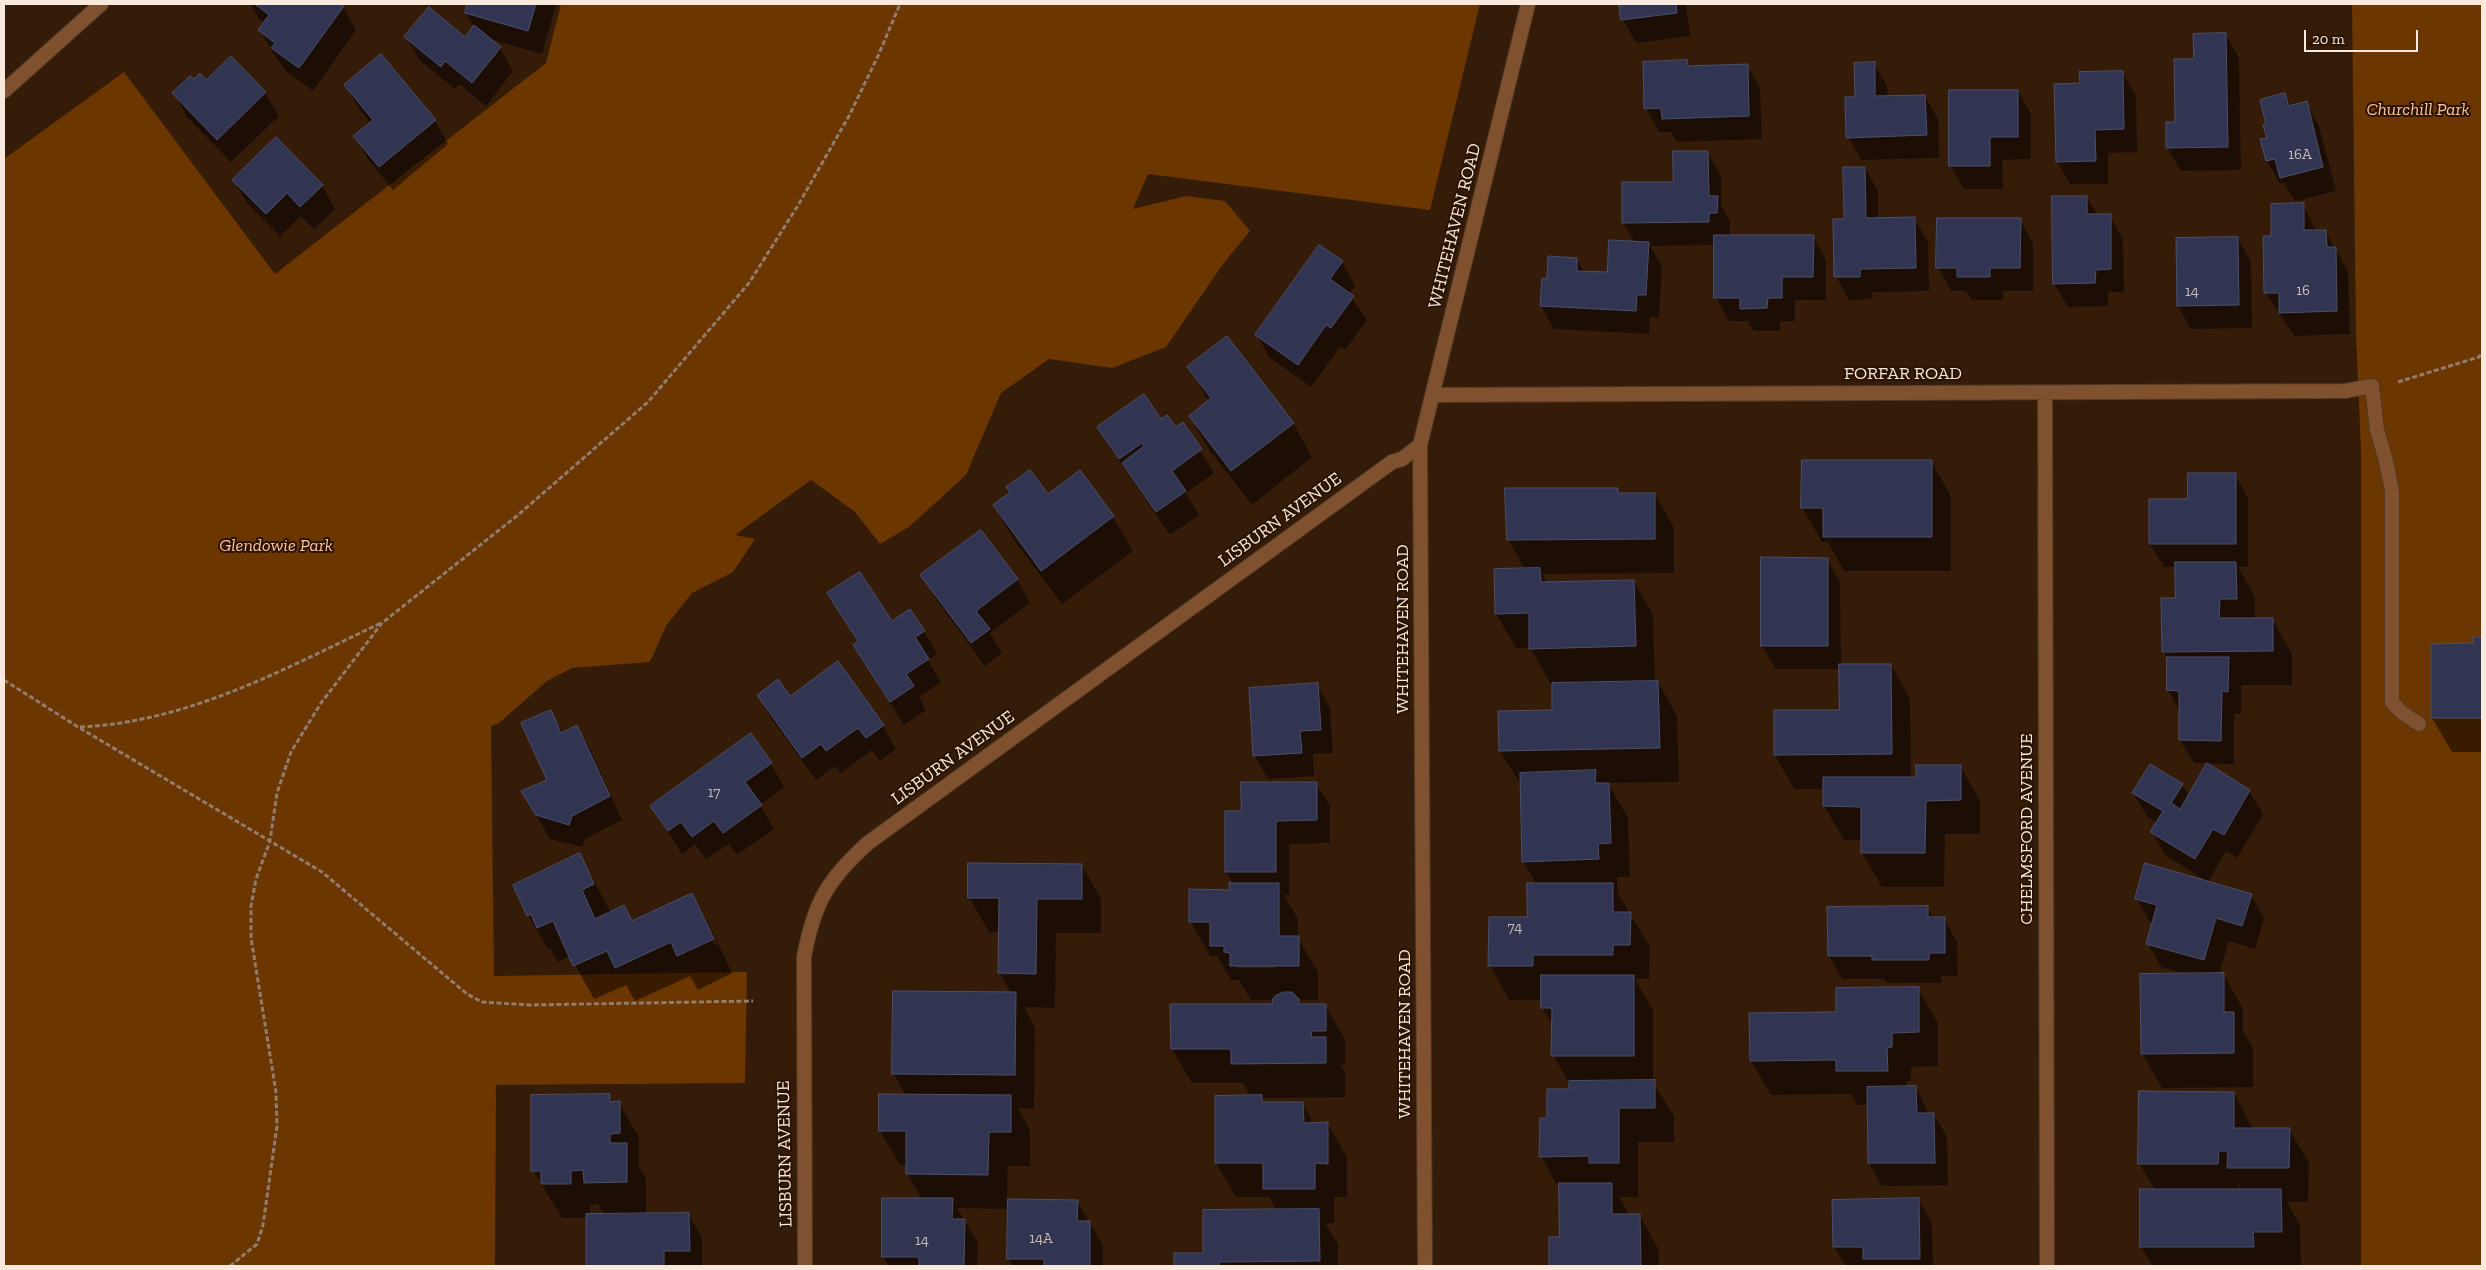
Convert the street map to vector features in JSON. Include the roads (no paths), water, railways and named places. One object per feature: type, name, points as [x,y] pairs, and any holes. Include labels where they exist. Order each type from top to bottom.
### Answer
[{"type":"street","points":[[4,91],[101,4]]},
{"type":"street","name":"WHITEHAVEN ROAD","points":[[1425,1266],[1420,445],[1434,395],[1528,4]]},
{"type":"street","name":"FORFAR ROAD","points":[[1434,395],[2344,391],[2372,386],[2377,430],[2386,460],[2392,491],[2392,702],[2401,712],[2419,724]]},
{"type":"street","name":"CHELMSFORD AVENUE","points":[[2045,393],[2047,1266]]},
{"type":"street","name":"LISBURN AVENUE","points":[[805,1266],[804,957],[811,921],[824,891],[844,864],[868,843],[1392,462],[1402,459],[1420,445]]},
{"type":"park label","name":"Churchill Park","points":[[2418,110]]},
{"type":"park label","name":"Glendowie Park","points":[[276,546]]}]
